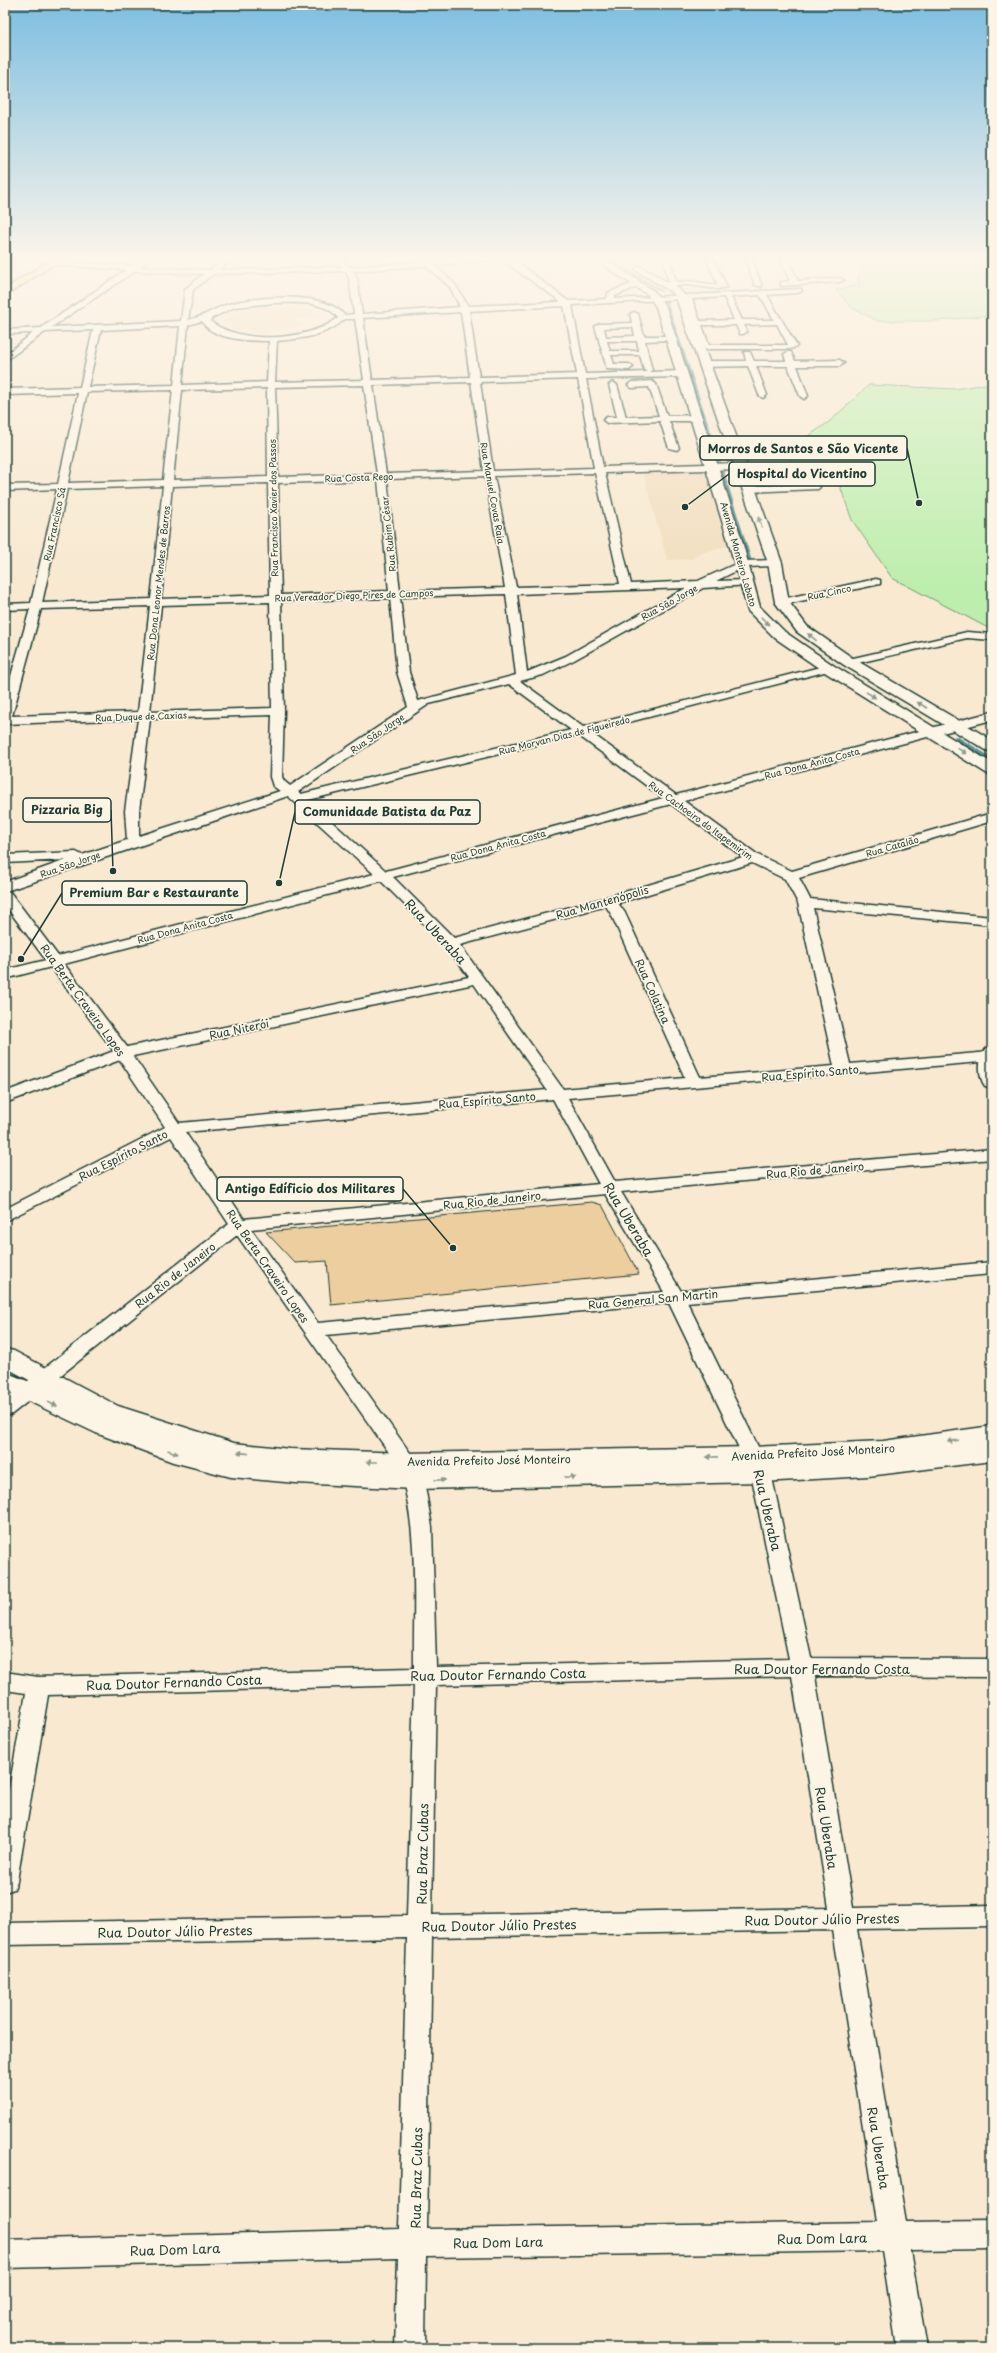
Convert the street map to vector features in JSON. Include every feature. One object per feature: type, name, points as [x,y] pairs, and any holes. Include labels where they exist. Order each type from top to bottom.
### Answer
[{"type":"street","name":"Rua Francisco Sá","points":[[5,720],[36,606],[89,366]]},
{"type":"street","name":"Rua Dona Leonor Mendes de Barros","points":[[134,843],[132,832],[132,811],[144,716],[181,366]]},
{"type":"street","name":"Rua Francisco Xavier dos Passos","points":[[272,366],[274,598],[278,711],[276,777],[278,783],[294,795]]},
{"type":"street","name":"Rua Rubim César","points":[[365,366],[382,476],[403,672],[414,708]]},
{"type":"street","name":"Rua Manuel Covas Raia","points":[[473,366],[489,474],[511,590],[516,679]]},
{"type":"street","points":[[581,366],[599,469],[626,586]]},
{"type":"street","points":[[610,366],[647,368],[647,366]]},
{"type":"street","name":"Avenida Monteiro Lobato","points":[[679,366],[696,418],[715,466],[743,564],[746,583],[753,608],[765,622],[828,668],[933,731],[992,770]]},
{"type":"street","points":[[705,366],[737,466],[748,489],[772,563],[782,602],[792,618],[802,629],[850,662],[954,726],[992,747]]},
{"type":"street","points":[[752,366],[763,395]]},
{"type":"street","points":[[793,366],[804,396]]},
{"type":"street","points":[[5,392],[682,374]]},
{"type":"street","points":[[601,385],[652,384],[674,448]]},
{"type":"street","points":[[612,385],[622,419]]},
{"type":"street","points":[[607,420],[696,418]]},
{"type":"street","name":"Rua Costa Rego","points":[[5,488],[737,466]]},
{"type":"street","points":[[748,489],[815,488]]},
{"type":"street","points":[[743,564],[772,563]]},
{"type":"street","name":"Rua São Jorge","points":[[5,887],[92,856],[294,795],[425,701],[539,673],[570,658],[703,583],[743,564]]},
{"type":"street","name":"Rua Cinco","points":[[782,602],[876,582]]},
{"type":"street","name":"Rua Vereador Diego Pires de Campos","points":[[5,607],[703,583],[746,583]]},
{"type":"street","points":[[850,662],[967,636],[992,637]]},
{"type":"street","name":"Rua Morvan Dias de Figueiredo","points":[[294,795],[581,731],[828,668]]},
{"type":"street","name":"Rua Cachoeiro do Itapemirim","points":[[516,679],[581,731],[753,858],[792,876]]},
{"type":"street","name":"Rua Duque de Caxias","points":[[5,720],[278,711]]},
{"type":"street","name":"Rua Dona Anita Costa","points":[[5,975],[992,716]]},
{"type":"street","name":"Rua Uberaba","points":[[294,795],[383,875],[450,943],[478,979],[558,1094],[610,1188],[675,1296],[758,1465],[802,1667],[912,2348]]},
{"type":"street","name":"Rua Catalão","points":[[792,876],[992,817]]},
{"type":"street","points":[[5,859],[92,856]]},
{"type":"street","name":"Rua Mantenópolis","points":[[450,943],[609,901],[753,858]]},
{"type":"street","points":[[792,876],[805,903],[843,1070]]},
{"type":"street","name":"Rua Berta Craveiro Lopes","points":[[5,895],[123,1053],[239,1225],[410,1471]]},
{"type":"street","name":"Rua Colatina","points":[[609,901],[618,913],[695,1083]]},
{"type":"street","points":[[805,903],[992,921]]},
{"type":"street","name":"Rua Niterói","points":[[5,1098],[123,1053],[478,979]]},
{"type":"street","points":[[991,1055],[992,1082]]},
{"type":"street","name":"Rua Espírito Santo","points":[[5,1216],[174,1129],[198,1125],[843,1070],[991,1055]]},
{"type":"street","name":"Rua Rio de Janeiro","points":[[5,1409],[239,1225],[610,1188],[992,1154]]},
{"type":"street","name":"Rua General San Martin","points":[[313,1330],[992,1268]]},
{"type":"street","name":"Avenida Prefeito José Monteiro","points":[[5,1357],[36,1385],[112,1430],[182,1456],[231,1468],[410,1471],[758,1465],[868,1467],[992,1452]]},
{"type":"street","name":"Avenida Prefeito José Monteiro","points":[[5,1380],[36,1385]]},
{"type":"street","name":"Avenida Prefeito José Monteiro","points":[[758,1465],[992,1435]]},
{"type":"street","name":"Rua Braz Cubas","points":[[410,1471],[420,1504],[422,1527],[425,1675],[414,2243],[410,2348]]},
{"type":"street","name":"Rua Doutor Fernando Costa","points":[[5,1681],[38,1686],[425,1675],[802,1667],[992,1668]]},
{"type":"street","points":[[5,1881],[38,1686]]},
{"type":"street","name":"Rua Doutor Júlio Prestes","points":[[5,1934],[992,1916]]},
{"type":"street","name":"Rua Dom Lara","points":[[5,2254],[414,2243],[894,2238],[992,2235]]},
{"type":"shaded area","points":[[642,468],[706,468],[728,546],[698,554],[693,559],[667,560]]},
{"type":"green space","points":[[992,383],[992,630],[892,578],[852,520],[840,486],[812,479],[789,458],[795,445],[829,422],[869,385],[955,389]]},
{"type":"building","points":[[592,1202],[602,1205],[639,1274],[331,1305],[327,1261],[295,1263],[266,1232]]},
{"type":"waterway","points":[[688,366],[711,436]]},
{"type":"waterway","points":[[711,435],[750,560]]},
{"type":"waterway","points":[[956,738],[992,760]]},
{"type":"place","name":"Morros de Santos e São Vicente","points":[[919,503]]},
{"type":"place","name":"Hospital do Vicentino","points":[[685,507]]},
{"type":"place","name":"Pizzaria Big","points":[[113,871]]},
{"type":"place","name":"Comunidade Batista da Paz","points":[[279,883]]},
{"type":"place","name":"Premium Bar e Restaurante","points":[[21,959]]},
{"type":"place","name":"Antigo Edíficio dos Militares","points":[[453,1248]]}]
